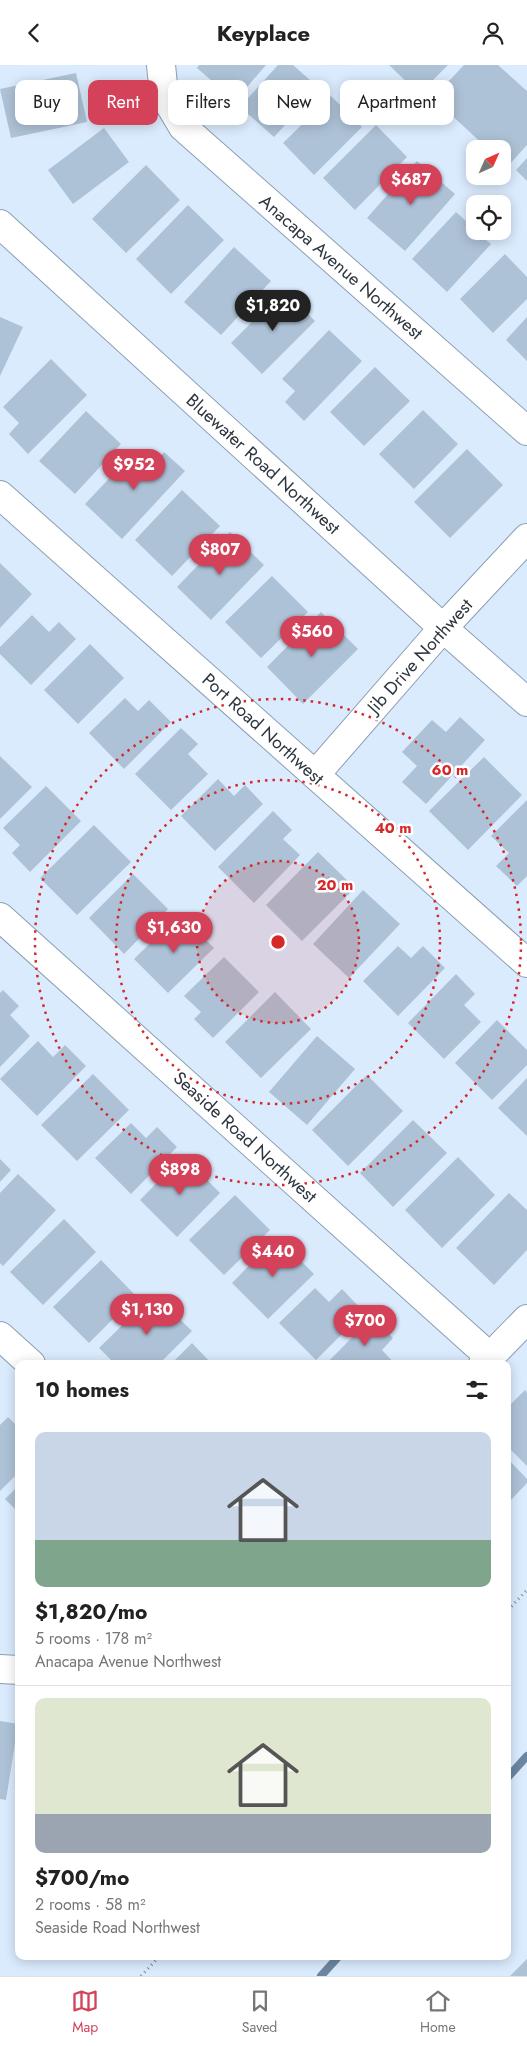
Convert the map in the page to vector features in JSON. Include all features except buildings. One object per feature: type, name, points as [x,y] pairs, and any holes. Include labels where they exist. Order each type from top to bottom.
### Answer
[{"type":"street","name":"Anacapa Avenue Northwest","points":[[162,65],[164,95],[182,127],[527,431]]},
{"type":"street","name":"Bluewater Road Northwest","points":[[0,224],[443,628],[527,702]]},
{"type":"street","name":"Port Road Northwest","points":[[0,495],[527,963]]},
{"type":"street","name":"Jib Drive Northwest","points":[[314,775],[443,628],[527,538]]},
{"type":"street","name":"Seaside Road Northwest","points":[[0,917],[487,1360]]},
{"type":"street","points":[[487,1360],[527,1319]]},
{"type":"street","points":[[0,1336],[27,1360]]},
{"type":"street","points":[[0,1669],[15,1670]]},
{"type":"path","points":[[511,1607],[527,1590]]},
{"type":"path","points":[[141,1976],[156,1960]]},
{"type":"waterway","points":[[511,1774],[527,1756]]},
{"type":"waterway","points":[[321,1976],[335,1960]]}]
